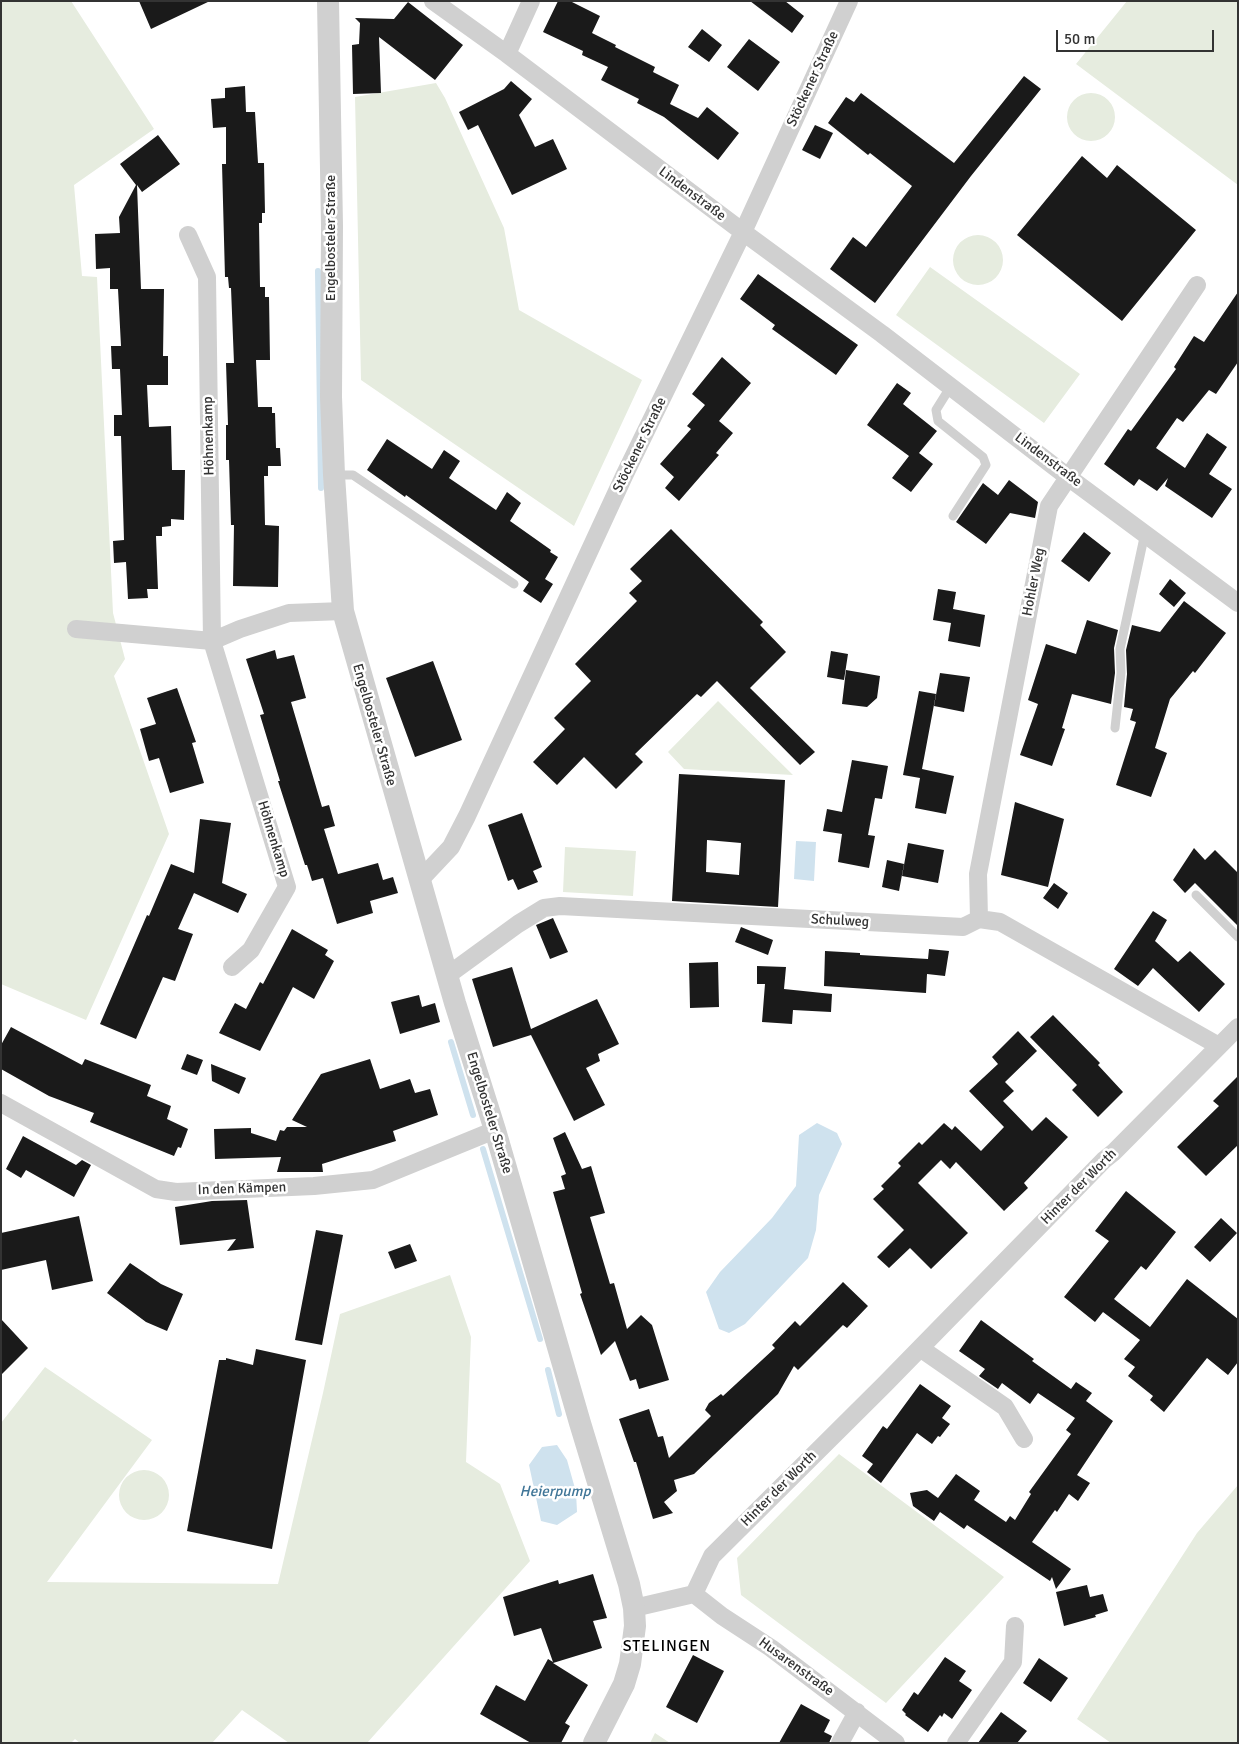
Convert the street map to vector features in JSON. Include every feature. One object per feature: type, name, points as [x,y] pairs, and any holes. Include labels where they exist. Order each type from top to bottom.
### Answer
[{"type":"street","name":"Engelbosteler Straße","points":[[328,1],[332,226],[331,397],[342,611],[419,881],[495,1130],[578,1418],[629,1584],[634,1608],[635,1626],[630,1664],[624,1684],[594,1743]]},
{"type":"street","name":"Lindenstraße","points":[[433,1],[951,386],[1068,477],[1238,602]]},
{"type":"street","points":[[506,54],[531,1]]},
{"type":"street","name":"Stöckener Straße","points":[[419,881],[451,847],[624,476],[743,232],[849,1]]},
{"type":"street","name":"Höhnenkamp","points":[[188,235],[207,277],[212,641],[287,887],[251,950],[232,967]]},
{"type":"street","name":"Hohler Weg","points":[[979,919],[978,874],[1049,506],[1197,285]]},
{"type":"street","points":[[76,629],[212,641],[240,629],[289,613],[342,611]]},
{"type":"street","name":"Schulweg","points":[[448,975],[518,924],[544,908],[560,906],[963,927],[979,919],[1000,922],[1219,1046]]},
{"type":"street","name":"Hinter der Worth","points":[[694,1594],[712,1556],[1238,1027]]},
{"type":"street","name":"In den Kämpen","points":[[1,1103],[156,1189],[176,1192],[314,1186],[373,1180],[495,1130]]},
{"type":"street","points":[[920,1348],[1005,1407],[1024,1439]]},
{"type":"street","points":[[634,1608],[694,1594]]},
{"type":"street","name":"Husarenstraße","points":[[694,1594],[722,1616],[771,1648],[896,1743]]},
{"type":"street","points":[[956,1743],[1014,1662],[1015,1626]]},
{"type":"street","points":[[840,1743],[857,1712]]},
{"type":"lane","points":[[951,386],[936,410],[938,421],[986,460],[986,465],[953,516]]},
{"type":"lane","points":[[334,475],[353,475],[514,584]]},
{"type":"lane","points":[[1115,728],[1120,673],[1120,649],[1145,533]]},
{"type":"lane","points":[[1196,895],[1238,936]]},
{"type":"shaded area","points":[[1,1],[71,1],[154,129],[74,185],[82,276],[97,277],[113,613],[125,659],[114,676],[169,834],[86,1020],[1,984]]},
{"type":"shaded area","points":[[1127,1],[1238,1],[1238,185],[1076,64]]},
{"type":"shaded area","points":[[436,83],[445,98],[504,228],[519,310],[642,380],[574,526],[361,380],[355,97]]},
{"type":"shaded area","points":[[1091,93],[1100,95],[1108,100],[1113,108],[1115,117],[1113,126],[1108,134],[1100,139],[1091,141],[1082,139],[1074,134],[1069,126],[1067,117],[1069,108],[1074,100],[1082,95]]},
{"type":"shaded area","points":[[973,235],[983,235],[996,242],[1003,255],[1003,265],[996,278],[983,285],[973,285],[964,281],[957,274],[953,265],[953,255],[957,246],[964,239]]},
{"type":"shaded area","points":[[930,267],[1080,374],[1044,423],[896,315]]},
{"type":"shaded area","points":[[718,701],[793,775],[684,769],[668,752]]},
{"type":"shaded area","points":[[565,847],[636,851],[633,896],[563,892]]},
{"type":"shaded area","points":[[450,1275],[471,1337],[466,1462],[500,1484],[530,1561],[367,1743],[289,1743],[242,1710],[212,1743],[80,1743],[75,1739],[71,1743],[1,1743],[1,1423],[45,1367],[152,1440],[47,1582],[278,1584],[340,1314]]},
{"type":"shaded area","points":[[839,1454],[1004,1577],[886,1703],[741,1595],[737,1558]]},
{"type":"shaded area","points":[[139,1470],[149,1470],[162,1477],[169,1490],[169,1500],[162,1513],[149,1520],[139,1520],[130,1516],[123,1509],[119,1500],[119,1490],[123,1481],[130,1474]]},
{"type":"shaded area","points":[[1238,1485],[1238,1743],[1111,1743],[1077,1719],[1197,1533]]},
{"type":"shaded area","points":[[655,1733],[670,1743],[650,1743]]},
{"type":"water","points":[[796,841],[816,842],[814,881],[794,879]]},
{"type":"water","points":[[817,1123],[837,1133],[842,1144],[819,1195],[816,1230],[808,1258],[745,1324],[729,1333],[719,1329],[706,1292],[720,1272],[772,1218],[796,1186],[799,1135]]},
{"type":"water","name":"Heierpump","points":[[557,1445],[567,1460],[576,1492],[577,1512],[557,1525],[541,1521],[529,1465],[542,1447]]},
{"type":"building","points":[[139,1],[210,1],[151,29]]},
{"type":"building","points":[[558,1],[570,1],[600,16],[592,33],[655,67],[653,72],[679,85],[670,104],[698,118],[707,107],[739,133],[718,160],[664,117],[637,103],[639,99],[601,80],[608,67],[582,55],[583,51],[543,32]]},
{"type":"building","points":[[750,1],[785,1],[804,16],[792,33]]},
{"type":"building","points":[[408,2],[463,45],[435,80],[379,37],[381,93],[353,94],[352,45],[359,44],[360,23],[355,18],[394,19]]},
{"type":"building","points":[[702,29],[722,45],[709,62],[688,47]]},
{"type":"building","points":[[749,39],[780,62],[758,91],[727,67]]},
{"type":"building","points":[[1024,76],[1041,89],[971,176],[875,303],[830,269],[853,237],[866,247],[912,186],[870,153],[868,155],[828,123],[846,97],[854,102],[861,93],[954,163]]},
{"type":"building","points":[[511,81],[532,99],[519,115],[535,147],[553,139],[567,169],[512,195],[478,125],[468,130],[459,112],[504,89]]},
{"type":"building","points":[[245,86],[246,112],[255,112],[258,163],[264,163],[265,213],[262,213],[262,223],[259,223],[260,287],[265,287],[265,297],[269,297],[270,360],[256,360],[258,407],[272,407],[272,413],[275,413],[276,448],[280,448],[281,466],[268,466],[268,476],[264,476],[265,525],[279,526],[278,587],[233,586],[234,525],[231,525],[229,460],[226,460],[226,425],[228,425],[226,363],[234,363],[231,288],[229,288],[228,277],[225,277],[222,164],[226,164],[226,127],[213,128],[211,99],[225,98],[225,88]]},
{"type":"building","points":[[815,125],[833,133],[820,159],[802,150]]},
{"type":"building","points":[[158,135],[180,164],[142,192],[137,185],[141,289],[164,289],[163,356],[168,356],[168,385],[147,385],[149,427],[171,426],[172,470],[185,470],[184,520],[171,519],[171,526],[162,527],[162,536],[156,536],[158,589],[147,589],[148,598],[128,599],[126,562],[114,563],[113,541],[124,540],[121,436],[114,436],[114,415],[122,415],[120,369],[112,369],[111,346],[121,346],[118,289],[110,289],[110,268],[96,269],[95,234],[120,233],[119,217],[136,185],[120,164]]},
{"type":"building","points":[[1082,156],[1107,178],[1117,165],[1196,230],[1122,321],[1017,235]]},
{"type":"building","points":[[758,274],[858,345],[836,375],[772,329],[775,325],[740,299]]},
{"type":"building","points":[[1238,292],[1238,362],[1216,394],[1209,390],[1183,422],[1177,418],[1156,448],[1185,468],[1207,433],[1227,447],[1209,474],[1232,489],[1212,518],[1165,486],[1168,478],[1157,491],[1139,479],[1134,486],[1104,464],[1128,429],[1131,431],[1176,369],[1174,367],[1194,336],[1204,342]]},
{"type":"building","points":[[722,357],[751,383],[719,421],[733,433],[716,453],[719,455],[679,501],[665,488],[674,477],[660,464],[691,429],[687,426],[705,405],[692,394]]},
{"type":"building","points":[[897,383],[911,393],[903,404],[937,431],[919,453],[933,464],[911,492],[892,478],[909,456],[867,425]]},
{"type":"building","points":[[387,439],[432,469],[444,450],[460,461],[449,478],[496,510],[507,492],[521,503],[510,521],[558,557],[545,579],[553,584],[541,603],[523,591],[529,582],[406,495],[405,497],[367,470]]},
{"type":"building","points":[[1009,480],[1038,502],[1035,518],[1010,513],[986,544],[956,522],[983,483],[998,495]]},
{"type":"building","points":[[671,529],[763,622],[760,625],[786,652],[750,688],[815,752],[800,765],[717,681],[701,697],[697,694],[635,754],[643,762],[616,789],[584,757],[557,785],[533,762],[565,729],[554,718],[591,681],[575,664],[637,601],[629,593],[642,581],[630,569]]},
{"type":"building","points":[[1084,532],[1111,553],[1089,582],[1061,561]]},
{"type":"building","points":[[1170,579],[1186,593],[1174,607],[1159,594]]},
{"type":"building","points":[[938,589],[956,592],[953,609],[985,615],[980,647],[948,641],[951,623],[933,620]]},
{"type":"building","points":[[1184,601],[1226,633],[1195,673],[1193,671],[1170,699],[1155,748],[1167,753],[1151,797],[1116,785],[1136,722],[1130,720],[1133,709],[1124,707],[1127,674],[1126,650],[1132,625],[1160,632]]},
{"type":"building","points":[[1087,620],[1118,630],[1114,648],[1115,673],[1111,704],[1072,694],[1062,728],[1065,729],[1052,766],[1020,755],[1038,704],[1028,700],[1046,644],[1076,654]]},
{"type":"building","points":[[275,650],[277,659],[294,655],[306,698],[291,702],[322,807],[329,805],[335,826],[324,829],[338,874],[378,863],[383,880],[393,877],[398,893],[370,901],[373,913],[337,924],[323,878],[312,881],[307,865],[305,865],[278,781],[280,781],[260,715],[264,714],[246,659]]},
{"type":"building","points":[[831,651],[848,654],[844,680],[827,677]]},
{"type":"building","points":[[433,661],[462,740],[415,757],[386,678]]},
{"type":"building","points":[[846,670],[880,676],[877,698],[867,707],[842,704]]},
{"type":"building","points":[[940,673],[970,677],[964,712],[934,706]]},
{"type":"building","points":[[177,688],[196,742],[192,743],[204,783],[170,793],[159,758],[149,761],[140,729],[156,724],[147,698]]},
{"type":"building","points":[[919,691],[936,694],[922,769],[954,776],[946,814],[915,808],[920,778],[903,775]]},
{"type":"building","points":[[852,760],[888,766],[882,799],[875,798],[868,835],[875,836],[869,868],[838,862],[842,834],[823,831],[827,809],[842,812]]},
{"type":"building","points":[[679,774],[785,780],[778,907],[672,901]],"holes":[[[707,840],[741,843],[739,875],[706,872]]]},
{"type":"building","points":[[1015,802],[1064,819],[1048,887],[1001,875]]},
{"type":"building","points":[[522,813],[542,867],[533,871],[538,882],[518,890],[513,879],[508,881],[488,825]]},
{"type":"building","points":[[200,819],[231,823],[222,883],[247,894],[238,913],[194,893],[178,929],[193,934],[175,981],[163,977],[136,1039],[100,1024],[171,864],[194,873]]},
{"type":"building","points":[[908,843],[944,850],[938,883],[902,876]]},
{"type":"building","points":[[1194,848],[1205,860],[1215,850],[1238,873],[1238,926],[1195,883],[1185,893],[1173,880]]},
{"type":"building","points":[[887,860],[904,864],[899,891],[882,887]]},
{"type":"building","points":[[1054,883],[1068,893],[1058,909],[1043,898]]},
{"type":"building","points":[[1153,911],[1167,920],[1155,941],[1178,962],[1190,951],[1225,984],[1199,1012],[1153,968],[1138,986],[1114,969]]},
{"type":"building","points":[[553,918],[568,952],[550,959],[536,925]]},
{"type":"building","points":[[741,927],[773,940],[768,955],[735,942]]},
{"type":"building","points":[[292,929],[328,950],[325,955],[334,961],[314,999],[293,987],[260,1051],[219,1033],[235,1003],[246,1009],[260,982],[263,984]]},
{"type":"building","points":[[929,949],[949,951],[945,976],[927,974],[926,993],[824,986],[825,951],[928,959]]},
{"type":"building","points":[[718,962],[719,1007],[690,1008],[689,963]]},
{"type":"building","points":[[757,966],[786,967],[784,989],[832,994],[831,1012],[793,1010],[792,1024],[762,1022],[765,984],[757,984]]},
{"type":"building","points":[[512,967],[531,1029],[597,999],[619,1044],[598,1054],[600,1061],[586,1068],[605,1105],[574,1121],[531,1035],[493,1047],[472,979]]},
{"type":"building","points":[[419,995],[422,1007],[435,1003],[440,1022],[400,1034],[391,1002]]},
{"type":"building","points":[[1053,1015],[1100,1063],[1098,1065],[1123,1092],[1098,1117],[1072,1090],[1077,1085],[1030,1037]]},
{"type":"building","points":[[11,1027],[82,1065],[85,1059],[151,1085],[147,1096],[171,1106],[167,1119],[188,1129],[181,1148],[178,1147],[174,1156],[90,1122],[94,1113],[49,1096],[1,1069],[1,1045]]},
{"type":"building","points":[[1018,1031],[1037,1051],[1005,1082],[1014,1091],[1003,1101],[1032,1131],[1046,1117],[1068,1137],[1024,1183],[1028,1188],[1004,1211],[956,1162],[950,1169],[941,1160],[918,1183],[968,1233],[931,1269],[910,1248],[889,1268],[877,1257],[904,1230],[873,1199],[884,1189],[881,1186],[901,1166],[898,1163],[919,1142],[922,1145],[944,1123],[952,1130],[955,1126],[981,1151],[1004,1127],[969,1091],[998,1064],[992,1057]]},
{"type":"building","points":[[187,1054],[203,1060],[197,1075],[181,1069]]},
{"type":"building","points":[[370,1059],[380,1089],[410,1079],[415,1093],[430,1089],[438,1115],[393,1131],[396,1141],[322,1164],[323,1172],[277,1172],[281,1157],[215,1159],[214,1129],[251,1128],[251,1133],[276,1141],[280,1130],[284,1131],[287,1127],[307,1127],[292,1120],[321,1074]]},
{"type":"building","points":[[211,1064],[246,1078],[239,1094],[212,1081]]},
{"type":"building","points":[[1238,1076],[1238,1145],[1206,1176],[1177,1147],[1219,1106],[1213,1101]]},
{"type":"building","points":[[565,1132],[582,1169],[591,1166],[605,1213],[590,1217],[610,1284],[614,1283],[627,1329],[641,1315],[652,1325],[669,1380],[639,1389],[636,1379],[630,1381],[615,1341],[601,1355],[580,1294],[582,1293],[553,1192],[565,1189],[561,1176],[566,1174],[553,1138]]},
{"type":"building","points":[[23,1136],[76,1165],[82,1160],[91,1165],[74,1197],[26,1170],[21,1178],[6,1169]]},
{"type":"building","points":[[1126,1191],[1176,1232],[1146,1270],[1141,1266],[1114,1299],[1150,1327],[1187,1279],[1238,1319],[1238,1362],[1228,1375],[1207,1358],[1164,1412],[1150,1400],[1153,1396],[1128,1376],[1135,1367],[1124,1359],[1140,1340],[1103,1312],[1095,1322],[1064,1297],[1109,1241],[1095,1231]]},
{"type":"building","points":[[247,1200],[254,1248],[227,1251],[236,1239],[180,1245],[175,1207],[212,1201]]},
{"type":"building","points":[[79,1216],[93,1281],[52,1290],[46,1260],[1,1270],[1,1233]]},
{"type":"building","points":[[1221,1218],[1237,1233],[1210,1262],[1194,1247]]},
{"type":"building","points":[[316,1230],[343,1235],[322,1345],[295,1340]]},
{"type":"building","points":[[410,1244],[417,1261],[395,1269],[388,1252]]},
{"type":"building","points":[[130,1263],[161,1284],[183,1294],[167,1331],[146,1322],[107,1293]]},
{"type":"building","points":[[843,1282],[868,1306],[847,1328],[843,1325],[798,1370],[794,1366],[778,1394],[694,1474],[674,1480],[677,1491],[664,1502],[673,1513],[653,1519],[636,1462],[634,1462],[619,1419],[649,1409],[658,1437],[663,1436],[669,1458],[711,1416],[705,1410],[709,1403],[721,1394],[723,1396],[775,1348],[772,1345],[795,1321],[800,1326]]},
{"type":"building","points":[[1,1319],[28,1348],[1,1375]]},
{"type":"building","points":[[981,1320],[1034,1359],[1032,1361],[1071,1389],[1076,1382],[1092,1393],[1086,1401],[1113,1421],[1077,1475],[1090,1483],[1078,1501],[1069,1494],[1032,1542],[1071,1569],[1056,1589],[1052,1577],[1050,1581],[967,1525],[964,1529],[940,1512],[934,1521],[913,1506],[910,1493],[927,1490],[938,1498],[956,1474],[980,1491],[974,1500],[1006,1522],[1010,1516],[1015,1520],[1031,1494],[1029,1492],[1071,1434],[1066,1430],[1075,1418],[1038,1393],[1030,1404],[1002,1383],[998,1389],[979,1376],[985,1369],[959,1351]]},
{"type":"building","points":[[256,1349],[306,1360],[272,1549],[187,1531],[219,1360],[226,1360],[226,1358],[253,1365]]},
{"type":"building","points":[[920,1384],[951,1406],[942,1418],[950,1424],[932,1444],[917,1433],[881,1483],[867,1472],[873,1464],[862,1456],[883,1426],[887,1429]]},
{"type":"building","points":[[593,1574],[607,1618],[593,1621],[602,1648],[553,1663],[588,1685],[565,1723],[570,1726],[561,1743],[531,1743],[480,1714],[496,1685],[525,1701],[548,1659],[553,1662],[541,1628],[514,1636],[503,1597],[558,1580],[559,1584]]},
{"type":"building","points":[[1087,1585],[1090,1597],[1103,1594],[1108,1611],[1095,1615],[1096,1617],[1064,1626],[1056,1592]]},
{"type":"building","points":[[693,1655],[724,1671],[697,1723],[666,1707]]},
{"type":"building","points":[[945,1657],[966,1671],[959,1681],[972,1690],[952,1719],[944,1713],[942,1717],[940,1715],[928,1732],[905,1715],[902,1710],[914,1692],[918,1695]]},
{"type":"building","points":[[1039,1658],[1068,1678],[1051,1702],[1023,1683]]},
{"type":"building","points":[[801,1704],[830,1720],[824,1732],[832,1736],[829,1743],[779,1743]]},
{"type":"building","points":[[1001,1712],[1027,1731],[1017,1743],[978,1743]]},
{"type":"waterway","points":[[318,271],[321,488]]},
{"type":"waterway","points":[[451,1042],[473,1115]]},
{"type":"waterway","points":[[483,1149],[540,1339]]},
{"type":"waterway","points":[[548,1370],[559,1414]]},
{"type":"district","name":"STELINGEN","points":[[667,1647]]}]
